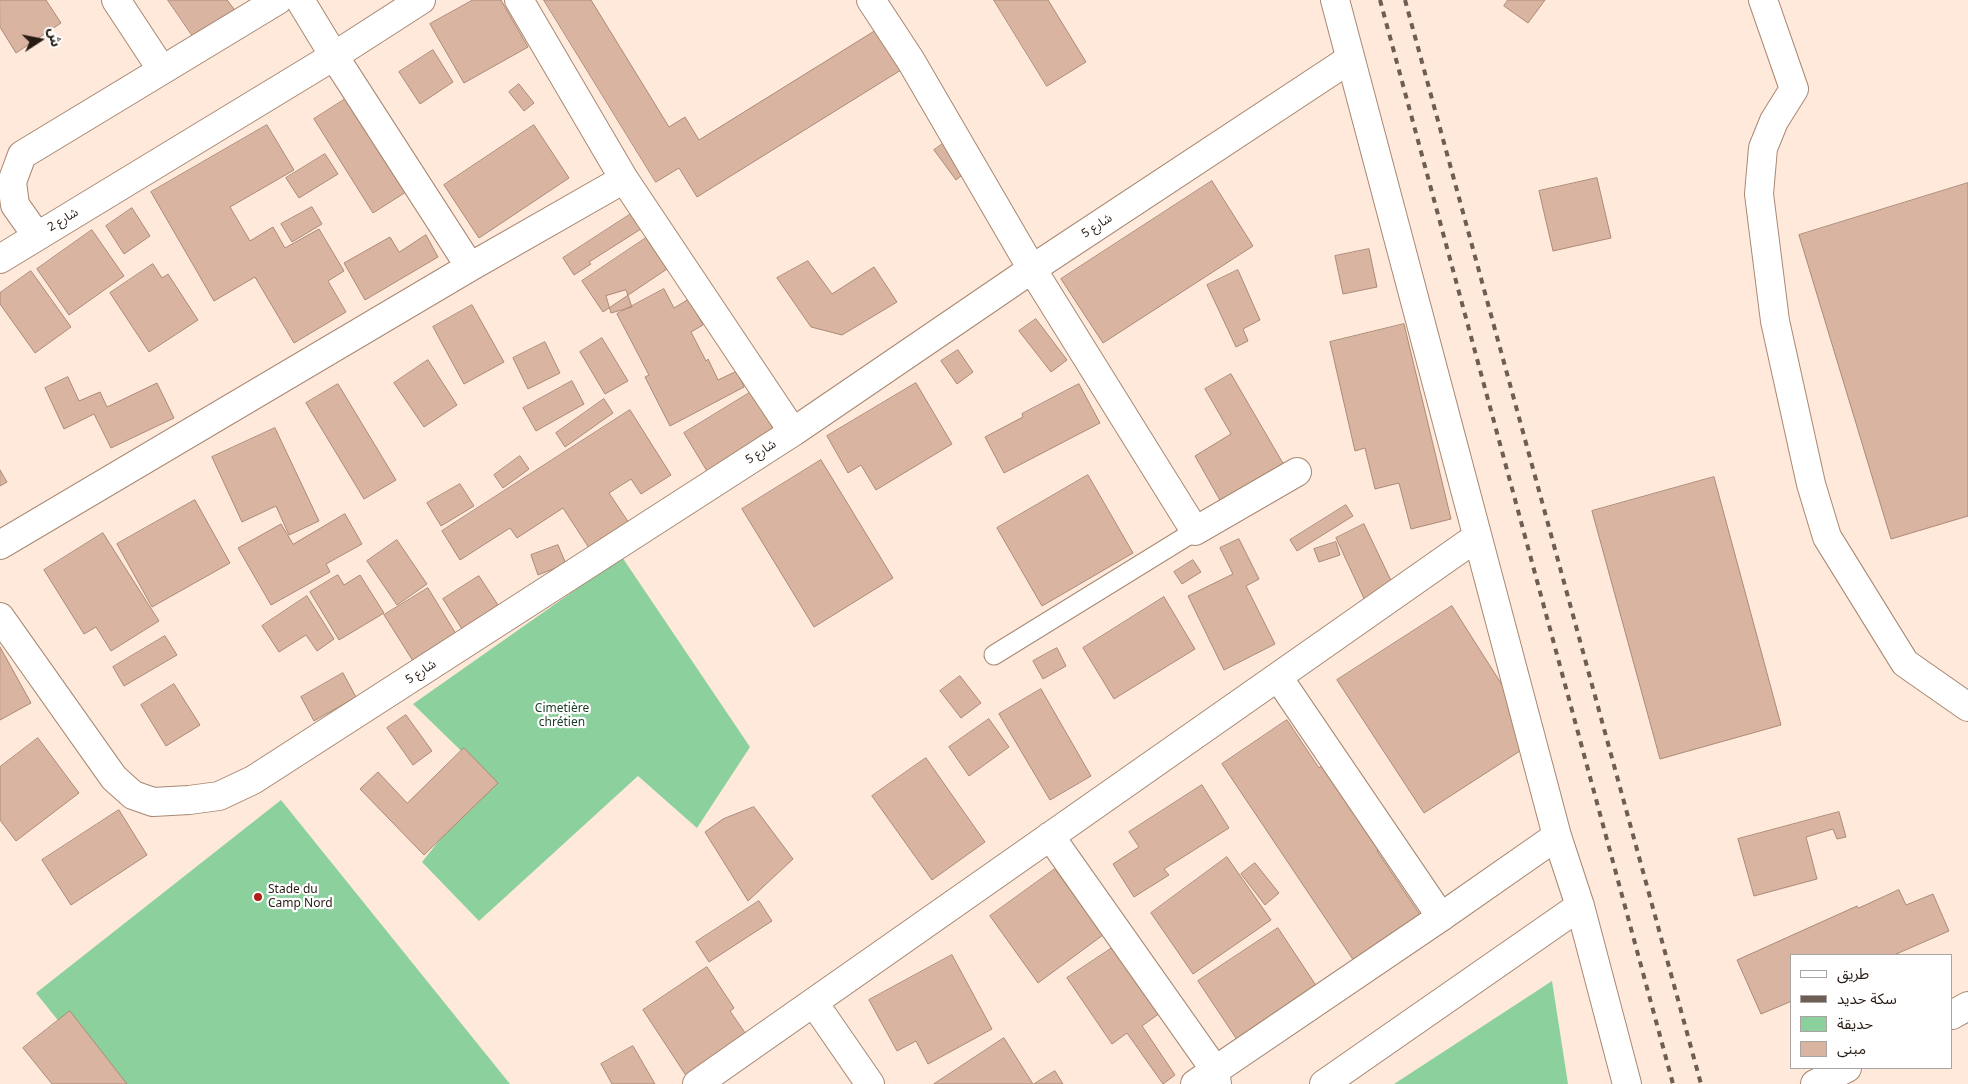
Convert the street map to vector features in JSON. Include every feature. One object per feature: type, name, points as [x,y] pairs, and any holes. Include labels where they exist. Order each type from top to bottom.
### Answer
[{"type":"main road","points":[[116,0],[162,70]]},
{"type":"main road","name":"شارع 2","points":[[278,0],[22,155],[12,182],[15,205],[37,236],[334,56],[421,0]]},
{"type":"main road","points":[[300,0],[470,267]]},
{"type":"main road","points":[[519,0],[624,179],[793,432]]},
{"type":"main road","points":[[871,0],[910,61],[1032,269],[1195,531],[1297,472]]},
{"type":"main road","points":[[1335,0],[1477,536],[1558,836],[1580,906],[1627,1084]]},
{"type":"main road","points":[[1763,0],[1794,89],[1774,121],[1763,148],[1759,194],[1775,321],[1810,484],[1827,537],[1905,663],[1968,706]]},
{"type":"main road","name":"شارع 5","points":[[0,617],[114,778],[133,795],[153,802],[219,796],[253,780],[793,432],[1032,269],[1350,59]]},
{"type":"main road","points":[[0,545],[470,267],[624,179]]},
{"type":"main road","points":[[0,259],[37,236]]},
{"type":"main road","points":[[698,1084],[1477,536]]},
{"type":"main road","points":[[1278,677],[1441,917]]},
{"type":"main road","points":[[1050,836],[1209,1079],[1558,836]]},
{"type":"main road","points":[[1324,1084],[1580,906]]},
{"type":"main road","points":[[814,1003],[870,1084]]},
{"type":"main road","points":[[1953,1014],[1968,1006]]},
{"type":"main road","points":[[1815,1084],[1845,1069]]},
{"type":"lane","points":[[994,655],[1195,531]]},
{"type":"green space","name":"Cimetière chrétien","points":[[622,557],[750,747],[697,828],[638,776],[479,921],[422,862],[489,778],[413,704]]},
{"type":"green space","name":"Stade du Camp Nord","points":[[281,800],[510,1084],[109,1084],[36,993]]},
{"type":"green space","points":[[1552,981],[1568,1084],[1394,1084]]},
{"type":"building","points":[[0,0],[46,0],[61,23],[16,53],[0,27]]},
{"type":"building","points":[[168,0],[227,0],[237,13],[197,42]]},
{"type":"building","points":[[473,0],[501,0],[528,47],[464,83],[430,24]]},
{"type":"building","points":[[544,0],[591,0],[669,127],[685,117],[699,140],[876,30],[901,70],[697,197],[679,168],[656,182]]},
{"type":"building","points":[[994,0],[1048,0],[1086,62],[1047,86]]},
{"type":"building","points":[[1508,0],[1545,0],[1528,23],[1504,6]]},
{"type":"building","points":[[433,50],[453,82],[420,104],[399,72]]},
{"type":"building","points":[[519,84],[534,103],[524,111],[509,92]]},
{"type":"building","points":[[350,96],[409,190],[373,213],[314,119]]},
{"type":"building","points":[[267,125],[294,170],[230,207],[250,241],[273,227],[285,248],[319,229],[344,271],[328,281],[346,312],[294,343],[255,277],[214,301],[151,192]]},
{"type":"building","points":[[534,125],[569,178],[479,238],[444,185]]},
{"type":"building","points":[[944,143],[966,172],[956,180],[934,150]]},
{"type":"building","points":[[325,154],[338,174],[299,198],[286,178]]},
{"type":"building","points":[[1597,178],[1611,238],[1553,251],[1539,191]]},
{"type":"building","points":[[1212,181],[1253,246],[1103,343],[1061,279]]},
{"type":"building","points":[[1968,183],[1968,516],[1891,539],[1799,235]]},
{"type":"building","points":[[312,207],[322,224],[292,242],[281,224]]},
{"type":"building","points":[[132,208],[150,236],[124,254],[106,226]]},
{"type":"building","points":[[634,212],[644,227],[589,262],[591,264],[574,275],[563,258]]},
{"type":"building","points":[[92,230],[124,276],[69,315],[37,269]]},
{"type":"building","points":[[426,235],[438,257],[365,300],[344,263],[390,237],[399,252]]},
{"type":"building","points":[[646,238],[667,269],[603,312],[582,281]]},
{"type":"building","points":[[1369,249],[1377,287],[1343,294],[1335,256]]},
{"type":"building","points":[[808,261],[832,294],[874,267],[897,302],[842,335],[811,327],[777,278]]},
{"type":"building","points":[[153,264],[162,278],[168,274],[198,320],[149,352],[110,293]]},
{"type":"building","points":[[1238,270],[1260,320],[1243,329],[1248,341],[1236,347],[1207,285]]},
{"type":"building","points":[[31,271],[71,327],[35,353],[0,304],[0,293]]},
{"type":"building","points":[[664,289],[674,308],[689,299],[703,325],[691,332],[706,361],[708,359],[718,380],[737,371],[744,387],[670,426],[645,377],[649,375],[617,314]]},
{"type":"building","points":[[626,290],[632,307],[611,313],[606,296]]},
{"type":"building","points":[[472,305],[504,362],[464,384],[433,327]]},
{"type":"building","points":[[1036,319],[1067,360],[1051,372],[1019,331]]},
{"type":"building","points":[[1404,324],[1451,519],[1411,529],[1399,483],[1375,489],[1365,448],[1355,451],[1330,342]]},
{"type":"building","points":[[602,338],[628,381],[605,394],[580,352]]},
{"type":"building","points":[[545,342],[560,373],[528,389],[513,358]]},
{"type":"building","points":[[958,350],[973,372],[957,384],[941,361]]},
{"type":"building","points":[[428,360],[457,405],[424,427],[394,383]]},
{"type":"building","points":[[1231,374],[1284,465],[1221,502],[1195,456],[1231,434],[1205,389]]},
{"type":"building","points":[[68,377],[79,401],[100,392],[107,407],[157,383],[174,418],[111,448],[94,414],[64,429],[45,388]]},
{"type":"building","points":[[572,381],[584,404],[536,431],[523,408]]},
{"type":"building","points":[[916,383],[952,444],[876,490],[861,465],[848,473],[827,436]]},
{"type":"building","points":[[338,384],[396,480],[364,499],[306,403]]},
{"type":"building","points":[[1079,384],[1100,423],[1004,473],[985,437],[1023,417],[1022,414]]},
{"type":"building","points":[[751,392],[780,440],[713,481],[684,433]]},
{"type":"building","points":[[604,399],[613,413],[565,447],[556,433]]},
{"type":"building","points":[[630,410],[671,475],[641,494],[631,479],[609,493],[631,526],[591,551],[563,508],[517,538],[510,528],[460,560],[442,531]]},
{"type":"building","points":[[275,428],[319,521],[289,535],[276,506],[242,522],[212,457]]},
{"type":"building","points":[[520,456],[529,469],[503,488],[494,475]]},
{"type":"building","points":[[821,460],[893,578],[814,627],[742,509]]},
{"type":"building","points":[[0,470],[7,482],[0,486]]},
{"type":"building","points":[[1088,475],[1133,553],[1042,606],[997,528]]},
{"type":"building","points":[[1714,477],[1781,725],[1660,759],[1592,511]]},
{"type":"building","points":[[460,484],[474,506],[441,526],[427,503]]},
{"type":"building","points":[[195,500],[230,563],[152,607],[117,544]]},
{"type":"building","points":[[1346,505],[1353,516],[1297,551],[1290,540]]},
{"type":"building","points":[[345,514],[362,544],[326,564],[330,572],[271,605],[238,548],[281,524],[293,544]]},
{"type":"building","points":[[1364,524],[1396,591],[1367,605],[1336,538]]},
{"type":"building","points":[[103,533],[159,621],[111,651],[96,627],[84,634],[44,570]]},
{"type":"building","points":[[1239,539],[1259,579],[1246,586],[1275,644],[1224,670],[1188,596],[1233,574],[1220,548]]},
{"type":"building","points":[[397,540],[427,584],[397,605],[367,561]]},
{"type":"building","points":[[1336,542],[1340,555],[1319,562],[1314,549]]},
{"type":"building","points":[[558,545],[566,564],[538,575],[531,555]]},
{"type":"building","points":[[1193,560],[1201,572],[1182,584],[1174,572]]},
{"type":"building","points":[[338,575],[344,585],[360,575],[384,613],[339,640],[310,592]]},
{"type":"building","points":[[479,576],[498,605],[462,629],[443,599]]},
{"type":"building","points":[[428,588],[456,634],[413,661],[384,615]]},
{"type":"building","points":[[307,596],[334,639],[317,651],[306,635],[279,652],[262,626]]},
{"type":"building","points":[[1164,597],[1195,649],[1114,699],[1083,648]]},
{"type":"building","points":[[1452,606],[1537,740],[1424,813],[1337,680]]},
{"type":"building","points":[[165,636],[177,655],[124,686],[113,667]]},
{"type":"building","points":[[0,647],[31,703],[0,720]]},
{"type":"building","points":[[1057,648],[1066,666],[1043,679],[1033,661]]},
{"type":"building","points":[[343,673],[356,697],[314,721],[301,697]]},
{"type":"building","points":[[960,676],[981,703],[961,718],[940,691]]},
{"type":"building","points":[[174,684],[200,725],[166,746],[141,705]]},
{"type":"building","points":[[1041,689],[1091,776],[1050,800],[999,714]]},
{"type":"building","points":[[406,715],[432,751],[413,765],[387,728]]},
{"type":"building","points":[[989,719],[1009,747],[969,776],[949,747]]},
{"type":"building","points":[[1287,720],[1319,768],[1326,763],[1382,848],[1377,851],[1425,922],[1358,967],[1222,764]]},
{"type":"building","points":[[38,738],[79,793],[16,841],[0,820],[0,767]]},
{"type":"building","points":[[464,748],[498,783],[424,855],[360,789],[378,772],[407,803]]},
{"type":"building","points":[[926,758],[985,842],[932,880],[872,796]]},
{"type":"building","points":[[1202,785],[1229,828],[1164,869],[1169,875],[1134,897],[1113,864],[1139,847],[1129,832]]},
{"type":"building","points":[[754,807],[793,859],[748,901],[705,832],[723,819]]},
{"type":"building","points":[[119,810],[147,855],[71,905],[42,860]]},
{"type":"building","points":[[1839,812],[1846,837],[1837,839],[1833,829],[1806,837],[1817,879],[1754,896],[1738,839]]},
{"type":"building","points":[[1227,857],[1271,920],[1193,974],[1151,913]]},
{"type":"building","points":[[1255,863],[1279,893],[1265,905],[1241,874]]},
{"type":"building","points":[[1055,869],[1103,935],[1038,983],[990,916]]},
{"type":"building","points":[[1899,890],[1906,905],[1933,894],[1949,931],[1896,954],[1790,954],[1790,1002],[1761,1014],[1737,960],[1857,906],[1858,908]]},
{"type":"building","points":[[759,901],[772,921],[709,962],[696,942]]},
{"type":"building","points":[[1278,928],[1319,990],[1240,1044],[1198,981]]},
{"type":"building","points":[[1115,946],[1160,1013],[1142,1026],[1175,1075],[1163,1084],[1127,1033],[1112,1044],[1067,978]]},
{"type":"building","points":[[952,955],[992,1029],[928,1064],[916,1041],[897,1051],[869,1000]]},
{"type":"building","points":[[707,967],[734,1008],[730,1011],[748,1037],[687,1077],[643,1010]]},
{"type":"building","points":[[70,1011],[127,1084],[52,1084],[23,1048]]},
{"type":"building","points":[[1004,1038],[1033,1084],[934,1084]]},
{"type":"building","points":[[633,1046],[655,1084],[612,1084],[601,1064]]},
{"type":"building","points":[[1055,1071],[1063,1084],[1034,1084]]},
{"type":"railway","points":[[1380,0],[1673,1084]]},
{"type":"railway","points":[[1405,0],[1701,1084]]},
{"type":"place","name":"Stade du Camp Nord","points":[[258,897]]}]
